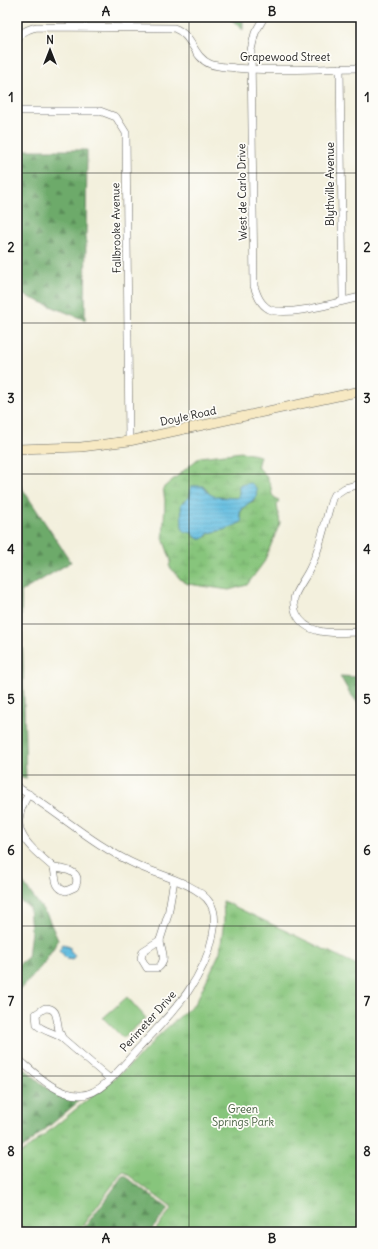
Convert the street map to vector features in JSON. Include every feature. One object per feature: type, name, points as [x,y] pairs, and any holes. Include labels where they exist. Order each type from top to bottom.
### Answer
[{"type":"main road","name":"Doyle Road","points":[[17,449],[81,447],[129,441],[361,391]]},
{"type":"main road","points":[[17,1226],[24,1232]]},
{"type":"street","name":"West de Carlo Drive","points":[[264,17],[252,40],[251,70],[254,286],[258,298],[269,309],[279,312],[293,312],[343,300]]},
{"type":"street","name":"Grapewood Street","points":[[17,42],[19,37],[26,31],[37,27],[174,28],[187,36],[196,52],[209,63],[251,70],[361,68]]},
{"type":"street","name":"Blythville Avenue","points":[[340,68],[343,300]]},
{"type":"street","name":"Fallbrooke Avenue","points":[[17,111],[100,111],[116,117],[126,133],[129,441]]},
{"type":"street","points":[[343,300],[361,297]]},
{"type":"street","points":[[361,484],[345,488],[333,496],[314,560],[295,596],[294,608],[300,622],[308,628],[323,632],[361,632]]},
{"type":"street","name":"Perimeter Drive","points":[[17,787],[104,847],[137,865],[200,892],[212,905],[215,924],[210,952],[202,971],[180,1005],[110,1079],[91,1094],[80,1095],[66,1093],[48,1084],[17,1058]]},
{"type":"street","points":[[28,794],[18,814],[18,827],[24,840],[54,868]]},
{"type":"street","points":[[160,940],[168,915],[174,880]]},
{"type":"street","points":[[62,1038],[55,1011],[45,1008],[38,1011],[36,1021],[40,1028],[62,1038],[110,1079]]},
{"type":"green space","points":[[228,17],[243,17],[243,30]]},
{"type":"green space","points":[[21,150],[87,150],[85,320],[21,294],[19,198]]},
{"type":"green space","points":[[242,452],[260,456],[257,467],[263,472],[268,480],[272,495],[279,501],[277,505],[280,523],[264,562],[247,585],[229,590],[188,584],[181,580],[169,566],[171,561],[163,538],[165,501],[163,488],[200,457]],"holes":[[[240,485],[246,485],[254,501],[247,503],[240,513],[241,522],[227,529],[209,533],[207,536],[194,537],[192,532],[182,528],[183,502],[190,497],[190,490],[205,488],[212,497],[237,498],[239,495]]]},
{"type":"green space","points":[[20,485],[71,562],[21,592],[26,779],[17,777],[17,559],[20,558]]},
{"type":"green space","points":[[340,676],[361,677],[361,707],[349,692]]},
{"type":"green space","points":[[17,875],[47,915],[58,940],[40,968],[17,992],[17,966],[28,957],[31,931],[29,907],[17,899]]},
{"type":"green space","name":"Green Springs Park","points":[[223,901],[361,967],[361,1232],[154,1232],[172,1208],[123,1171],[78,1232],[29,1232],[17,1222],[17,1157],[135,1061],[160,1034],[196,1002],[220,952],[224,920]]},
{"type":"green space","points":[[127,997],[146,1018],[123,1038],[103,1018]]},
{"type":"green space","points":[[17,1062],[48,1089],[64,1097],[75,1098],[78,1102],[17,1153],[17,1101],[19,1099],[17,1097]]},
{"type":"green space","points":[[124,1175],[168,1209],[150,1232],[81,1232]]},
{"type":"water","points":[[251,483],[256,488],[257,493],[254,499],[242,509],[240,515],[242,522],[227,529],[209,533],[203,539],[198,539],[192,533],[184,531],[182,528],[181,504],[190,497],[191,486],[203,486],[209,494],[213,496],[237,498],[239,495],[239,485]]},
{"type":"water","points":[[63,944],[70,946],[70,950],[75,955],[72,960],[67,959],[59,950]]}]
